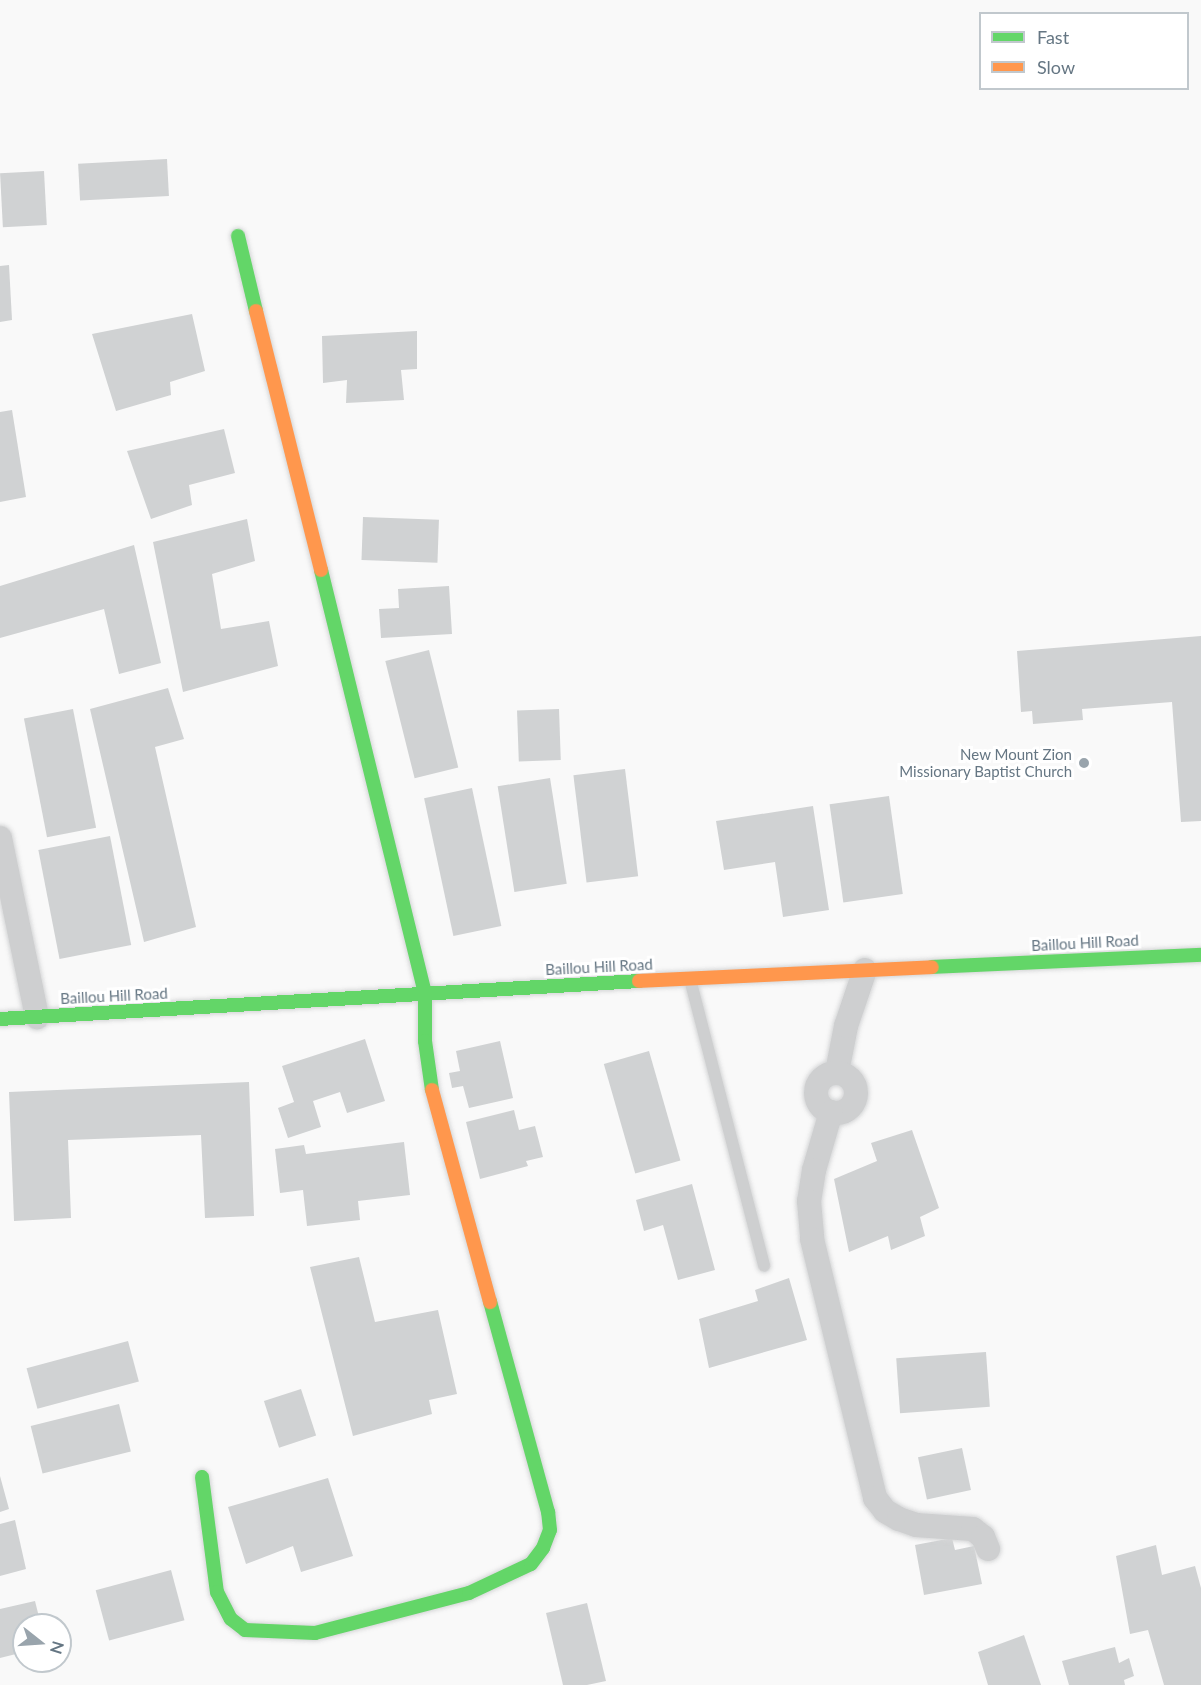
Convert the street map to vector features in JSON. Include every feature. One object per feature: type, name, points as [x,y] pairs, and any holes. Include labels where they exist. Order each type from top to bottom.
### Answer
[{"type":"street","points":[[202,1478],[217,1592],[231,1619],[245,1630],[315,1633],[469,1593],[531,1564],[543,1548],[550,1530],[548,1512],[430,1083],[425,1041],[425,994],[238,236]]},
{"type":"street","points":[[0,838],[37,1017]]},
{"type":"street","name":"Baillou Hill Road","points":[[0,1019],[690,978],[1201,954]]},
{"type":"street","points":[[864,970],[846,1026],[837,1072],[828,1074],[819,1082],[816,1090],[817,1099],[822,1107],[831,1112],[813,1170],[809,1201],[812,1239],[875,1498],[885,1511],[899,1519],[916,1524],[973,1529],[983,1537],[988,1549]]},
{"type":"lane","points":[[690,978],[764,1266]]},
{"type":"building","points":[[167,159],[169,196],[80,201],[78,164]]},
{"type":"building","points":[[44,171],[47,225],[3,227],[0,173]]},
{"type":"building","points":[[9,265],[12,320],[0,322],[0,266]]},
{"type":"building","points":[[192,314],[205,371],[170,382],[171,395],[116,411],[92,334]]},
{"type":"building","points":[[417,331],[417,369],[401,370],[404,400],[346,403],[347,380],[323,383],[322,336]]},
{"type":"building","points":[[12,410],[26,497],[0,502],[0,412]]},
{"type":"building","points":[[224,429],[235,473],[189,485],[192,505],[151,519],[127,451]]},
{"type":"building","points":[[363,517],[439,520],[437,563],[361,560]]},
{"type":"building","points":[[247,519],[255,561],[212,574],[221,629],[269,621],[278,666],[183,692],[153,542]]},
{"type":"building","points":[[134,545],[161,663],[119,674],[104,609],[0,638],[0,586]]},
{"type":"building","points":[[449,586],[452,634],[381,638],[379,609],[399,608],[398,589]]},
{"type":"building","points":[[1201,636],[1201,821],[1181,822],[1172,702],[1082,709],[1083,720],[1033,724],[1032,711],[1021,712],[1017,651]]},
{"type":"building","points":[[429,650],[458,767],[415,778],[385,661]]},
{"type":"building","points":[[168,688],[184,739],[155,747],[196,927],[144,942],[90,709]]},
{"type":"building","points":[[73,709],[96,828],[47,837],[24,719]]},
{"type":"building","points":[[559,709],[561,760],[519,761],[517,710]]},
{"type":"building","points":[[625,769],[638,876],[587,883],[573,775]]},
{"type":"building","points":[[550,778],[567,884],[514,892],[498,786]]},
{"type":"building","points":[[472,788],[501,926],[453,936],[424,798]]},
{"type":"building","points":[[889,796],[903,894],[843,902],[830,804]]},
{"type":"building","points":[[813,806],[829,910],[783,917],[775,862],[724,870],[716,821]]},
{"type":"building","points":[[110,836],[131,945],[60,959],[38,850]]},
{"type":"building","points":[[365,1039],[385,1101],[347,1113],[340,1092],[313,1101],[321,1127],[288,1138],[278,1108],[294,1102],[282,1066]]},
{"type":"building","points":[[500,1041],[513,1098],[469,1108],[463,1086],[452,1088],[449,1073],[460,1071],[456,1051]]},
{"type":"building","points":[[649,1051],[680,1161],[635,1174],[604,1064]]},
{"type":"building","points":[[249,1082],[254,1216],[205,1218],[201,1135],[68,1140],[71,1218],[14,1221],[9,1092]]},
{"type":"building","points":[[514,1110],[519,1130],[535,1126],[543,1157],[526,1161],[528,1166],[480,1179],[466,1122]]},
{"type":"building","points":[[912,1130],[939,1208],[920,1217],[925,1236],[891,1250],[888,1236],[849,1252],[834,1179],[877,1161],[871,1143]]},
{"type":"building","points":[[404,1142],[410,1195],[358,1201],[360,1220],[307,1226],[303,1190],[280,1193],[275,1149],[304,1145],[306,1154]]},
{"type":"building","points":[[692,1184],[715,1270],[678,1280],[663,1225],[644,1231],[636,1200]]},
{"type":"building","points":[[359,1257],[375,1322],[438,1310],[457,1394],[429,1400],[432,1414],[353,1436],[310,1267]]},
{"type":"building","points":[[789,1278],[807,1340],[709,1368],[699,1319],[758,1301],[755,1290]]},
{"type":"building","points":[[128,1341],[139,1382],[37,1409],[27,1368]]},
{"type":"building","points":[[986,1352],[990,1407],[900,1413],[896,1358]]},
{"type":"building","points":[[301,1389],[316,1436],[279,1448],[264,1401]]},
{"type":"building","points":[[119,1404],[131,1452],[43,1474],[31,1426]]},
{"type":"building","points":[[962,1448],[971,1490],[927,1499],[918,1457]]},
{"type":"building","points":[[0,1476],[9,1509],[0,1512]]},
{"type":"building","points":[[328,1478],[353,1556],[301,1572],[293,1546],[246,1564],[228,1507]]},
{"type":"building","points":[[15,1520],[26,1569],[0,1576],[0,1524]]},
{"type":"building","points":[[952,1538],[955,1550],[974,1546],[982,1584],[924,1595],[915,1545]]},
{"type":"building","points":[[1156,1545],[1162,1575],[1195,1566],[1201,1588],[1201,1685],[1164,1685],[1148,1630],[1130,1634],[1116,1556]]},
{"type":"building","points":[[171,1570],[184,1620],[109,1640],[96,1590]]},
{"type":"building","points":[[35,1601],[38,1613],[12,1613],[12,1655],[0,1658],[0,1609]]},
{"type":"building","points":[[587,1603],[606,1681],[587,1685],[563,1685],[546,1613]]},
{"type":"building","points":[[1024,1635],[1041,1685],[988,1685],[978,1652]]},
{"type":"building","points":[[1115,1647],[1119,1663],[1129,1658],[1134,1676],[1124,1680],[1125,1685],[1069,1685],[1062,1661]]},
{"type":"traffic: fast","points":[[238,236],[256,311]]},
{"type":"traffic: fast","points":[[321,570],[425,994],[425,1041],[432,1090]]},
{"type":"traffic: fast","points":[[932,967],[1201,955]]},
{"type":"traffic: fast","points":[[0,1019],[639,981]]},
{"type":"traffic: fast","points":[[202,1477],[217,1592],[231,1619],[245,1630],[315,1633],[469,1593],[531,1564],[543,1548],[550,1530],[548,1512],[490,1302]]},
{"type":"traffic: slow","points":[[256,311],[321,570]]},
{"type":"traffic: slow","points":[[639,981],[932,967]]},
{"type":"traffic: slow","points":[[432,1090],[490,1302]]},
{"type":"place","name":"New Mount Zion Missionary Baptist Church","points":[[1084,763]]}]
